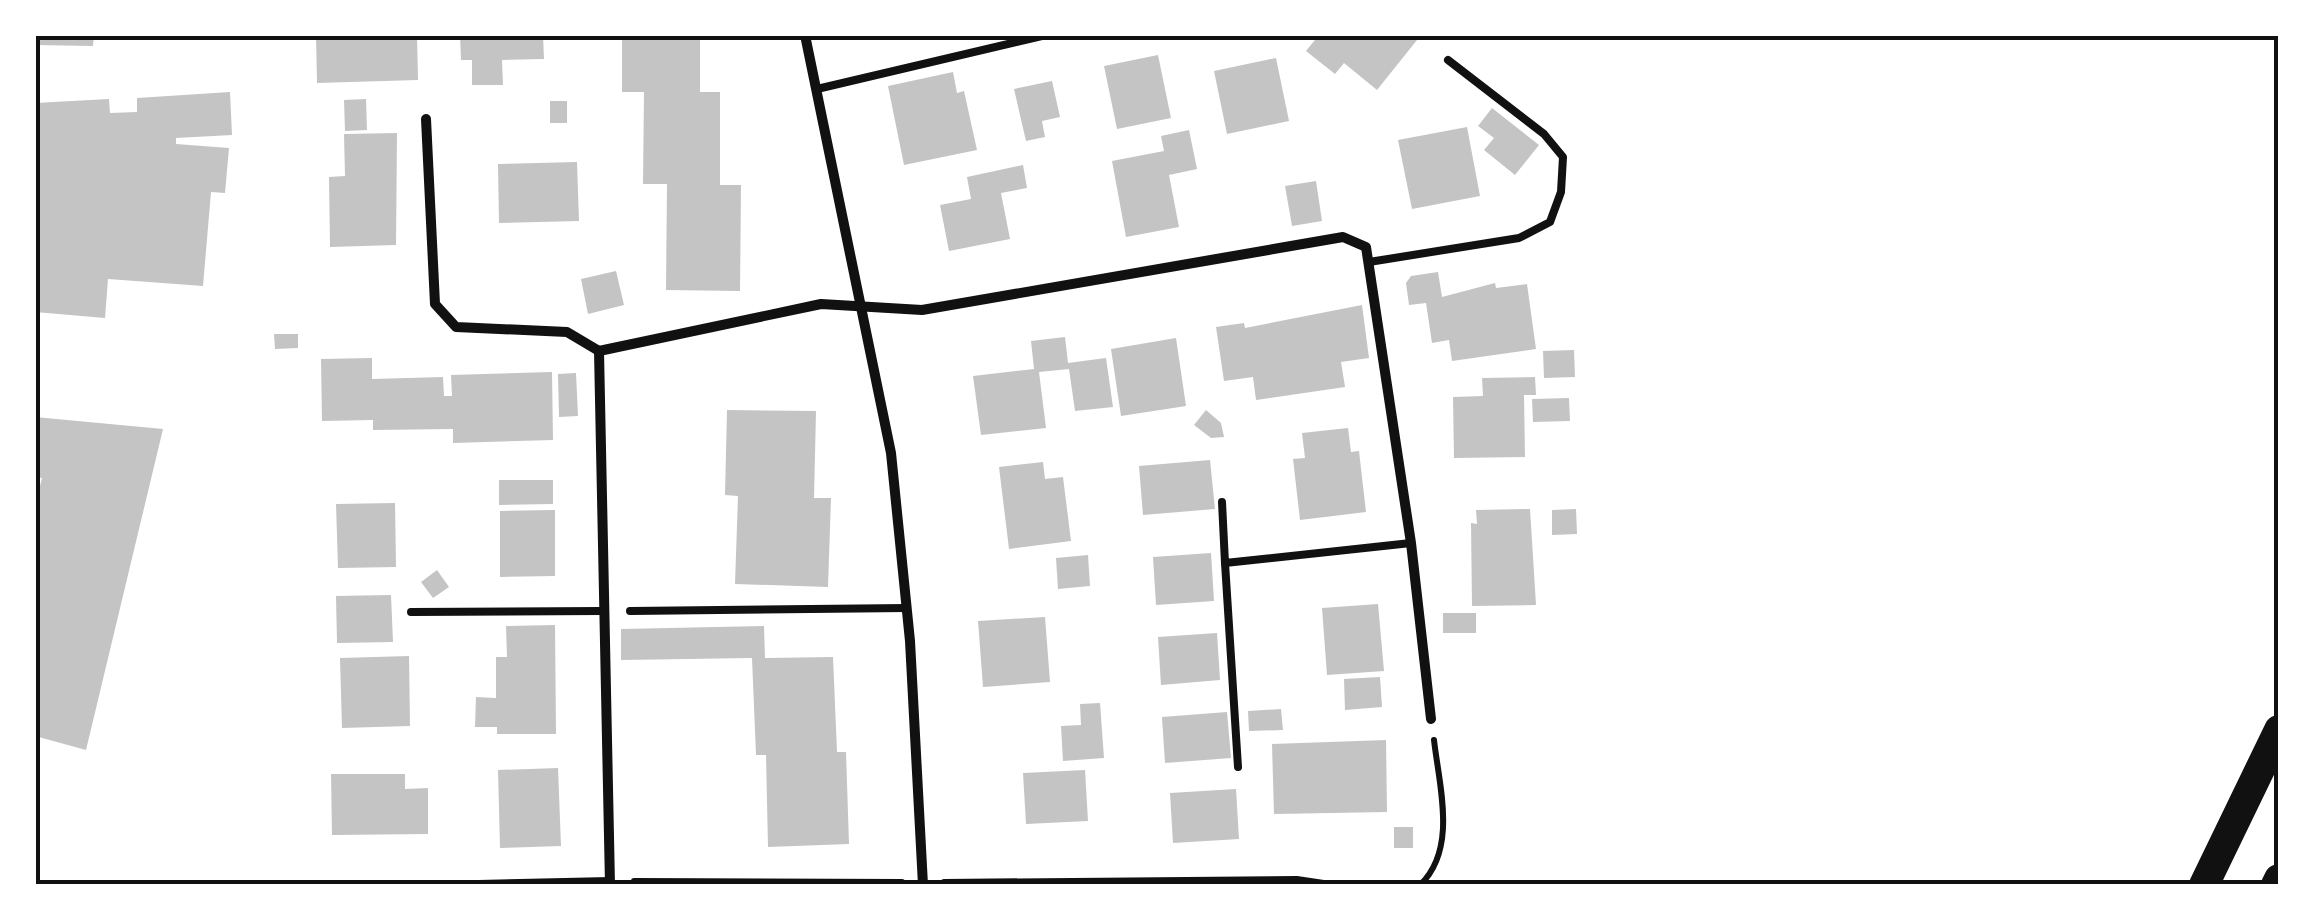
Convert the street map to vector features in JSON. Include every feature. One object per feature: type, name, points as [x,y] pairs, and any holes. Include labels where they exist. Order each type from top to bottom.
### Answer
[{"type":"highway","points":[[2204,885],[2279,730]]},
{"type":"street","points":[[805,35],[891,453],[907,608],[923,884]]},
{"type":"street","points":[[426,119],[435,304],[456,327],[567,332],[600,351],[821,304],[922,310],[1343,237],[1366,247],[1411,543],[1431,719]]},
{"type":"street","points":[[600,351],[610,883]]},
{"type":"lane","points":[[816,89],[1046,35]]},
{"type":"lane","points":[[1369,262],[1519,238],[1550,222],[1561,192],[1563,157],[1544,134],[1448,60]]},
{"type":"lane","points":[[1222,502],[1238,767]]},
{"type":"lane","points":[[1225,564],[1411,543]]},
{"type":"lane","points":[[630,611],[907,608]]},
{"type":"lane","points":[[410,612],[602,612]]},
{"type":"lane","points":[[437,885],[610,883]]},
{"type":"path","points":[[1420,885],[1438,857],[1444,829],[1431,719]]},
{"type":"path","points":[[610,883],[1298,880],[1338,885]]},
{"type":"building","points":[[35,35],[94,35],[93,46],[35,45]]},
{"type":"building","points":[[316,35],[417,35],[418,80],[317,83]]},
{"type":"building","points":[[460,35],[543,35],[544,59],[502,60],[503,85],[472,85],[472,60],[461,60]]},
{"type":"building","points":[[622,35],[700,35],[700,92],[720,92],[720,185],[741,185],[740,291],[666,290],[667,184],[643,184],[644,92],[622,92]]},
{"type":"building","points":[[1319,35],[1421,35],[1377,90],[1344,63],[1335,74],[1306,51]]},
{"type":"building","points":[[1158,55],[1171,118],[1117,129],[1104,66]]},
{"type":"building","points":[[1276,58],[1289,121],[1227,134],[1214,71]]},
{"type":"building","points":[[953,72],[957,93],[964,91],[977,150],[904,165],[888,86]]},
{"type":"building","points":[[1052,81],[1060,117],[1042,121],[1045,137],[1026,141],[1014,89]]},
{"type":"building","points":[[230,92],[232,135],[176,138],[176,144],[229,148],[225,193],[211,192],[203,286],[108,279],[105,318],[35,312],[35,103],[109,99],[110,113],[137,112],[137,98]]},
{"type":"building","points":[[366,99],[367,130],[345,131],[344,100]]},
{"type":"building","points":[[550,101],[567,101],[567,123],[550,123]]},
{"type":"building","points":[[1492,108],[1539,145],[1515,175],[1484,150],[1494,138],[1478,126]]},
{"type":"building","points":[[1467,127],[1480,196],[1412,209],[1398,140]]},
{"type":"building","points":[[1189,130],[1197,169],[1169,175],[1179,227],[1126,237],[1112,161],[1164,151],[1161,136]]},
{"type":"building","points":[[397,133],[396,245],[330,247],[329,177],[345,176],[344,134]]},
{"type":"building","points":[[577,162],[579,221],[499,223],[498,164]]},
{"type":"building","points":[[1023,165],[1027,188],[1001,193],[1010,239],[949,251],[940,205],[971,199],[967,177]]},
{"type":"building","points":[[1316,181],[1322,221],[1292,226],[1285,186]]},
{"type":"building","points":[[616,271],[624,305],[588,314],[581,279]]},
{"type":"building","points":[[1438,272],[1442,297],[1495,283],[1496,288],[1527,284],[1536,349],[1452,361],[1449,340],[1432,343],[1426,303],[1409,305],[1406,283],[1411,276]]},
{"type":"building","points":[[1362,305],[1369,358],[1341,362],[1345,387],[1256,400],[1253,377],[1224,381],[1216,327],[1244,323],[1245,328]]},
{"type":"building","points":[[274,334],[298,334],[298,348],[275,349]]},
{"type":"building","points":[[1065,337],[1068,363],[1106,358],[1113,407],[1075,411],[1069,369],[1039,372],[1046,428],[981,435],[973,376],[1034,369],[1031,341]]},
{"type":"building","points":[[1176,338],[1186,406],[1121,416],[1111,349]]},
{"type":"building","points":[[1574,350],[1575,377],[1544,378],[1543,351]]},
{"type":"building","points":[[372,358],[372,379],[443,377],[444,396],[452,396],[451,375],[552,372],[553,440],[453,443],[453,429],[373,430],[373,420],[322,421],[321,359]]},
{"type":"building","points":[[576,373],[578,416],[559,417],[558,374]]},
{"type":"building","points":[[1535,377],[1536,395],[1524,395],[1525,457],[1454,458],[1453,397],[1483,396],[1482,378]]},
{"type":"building","points":[[1569,398],[1570,421],[1533,422],[1532,399]]},
{"type":"building","points":[[727,410],[816,411],[814,498],[831,498],[828,587],[735,584],[738,496],[725,495]]},
{"type":"building","points":[[1206,410],[1221,423],[1224,437],[1211,438],[1194,425]]},
{"type":"building","points":[[35,417],[163,429],[86,750],[35,736],[35,506],[42,478],[35,477]]},
{"type":"building","points":[[1348,428],[1351,452],[1359,451],[1366,512],[1300,520],[1293,459],[1305,458],[1302,433]]},
{"type":"building","points":[[1210,460],[1215,509],[1143,515],[1139,466]]},
{"type":"building","points":[[1043,462],[1045,479],[1063,477],[1071,541],[1009,549],[999,467]]},
{"type":"building","points":[[499,480],[553,480],[553,504],[499,505]]},
{"type":"building","points":[[395,503],[396,567],[338,568],[336,504]]},
{"type":"building","points":[[1530,509],[1536,605],[1472,606],[1471,523],[1477,524],[1476,510]]},
{"type":"building","points":[[1576,509],[1577,534],[1552,535],[1552,510]]},
{"type":"building","points":[[555,510],[555,576],[500,577],[500,511]]},
{"type":"building","points":[[1211,553],[1214,601],[1156,605],[1153,557]]},
{"type":"building","points":[[1088,555],[1090,586],[1058,589],[1056,558]]},
{"type":"building","points":[[437,570],[449,587],[433,598],[421,582]]},
{"type":"building","points":[[391,595],[393,642],[337,643],[336,596]]},
{"type":"building","points":[[1378,604],[1384,671],[1327,675],[1322,608]]},
{"type":"building","points":[[1443,613],[1476,613],[1476,633],[1443,633]]},
{"type":"building","points":[[1045,617],[1050,682],[983,687],[978,621]]},
{"type":"building","points":[[555,625],[556,734],[497,734],[497,727],[475,727],[476,697],[496,698],[496,657],[507,657],[506,626]]},
{"type":"building","points":[[764,626],[765,658],[833,657],[837,752],[846,752],[849,844],[768,847],[766,755],[756,755],[752,658],[621,660],[621,629]]},
{"type":"building","points":[[1217,633],[1220,680],[1161,685],[1158,637]]},
{"type":"building","points":[[409,656],[410,726],[342,728],[340,658]]},
{"type":"building","points":[[1380,677],[1382,707],[1345,710],[1344,679]]},
{"type":"building","points":[[1100,703],[1104,758],[1063,761],[1061,726],[1081,725],[1080,704]]},
{"type":"building","points":[[1281,709],[1283,730],[1249,731],[1248,711]]},
{"type":"building","points":[[1227,712],[1231,758],[1165,763],[1162,717]]},
{"type":"building","points":[[1386,740],[1387,812],[1274,814],[1272,744]]},
{"type":"building","points":[[558,768],[561,846],[500,848],[498,770]]},
{"type":"building","points":[[1085,770],[1088,821],[1026,824],[1023,773]]},
{"type":"building","points":[[331,774],[405,774],[405,789],[428,788],[428,834],[332,835]]},
{"type":"building","points":[[1236,789],[1239,839],[1173,843],[1170,793]]},
{"type":"building","points":[[1394,827],[1413,827],[1413,848],[1394,848]]}]
